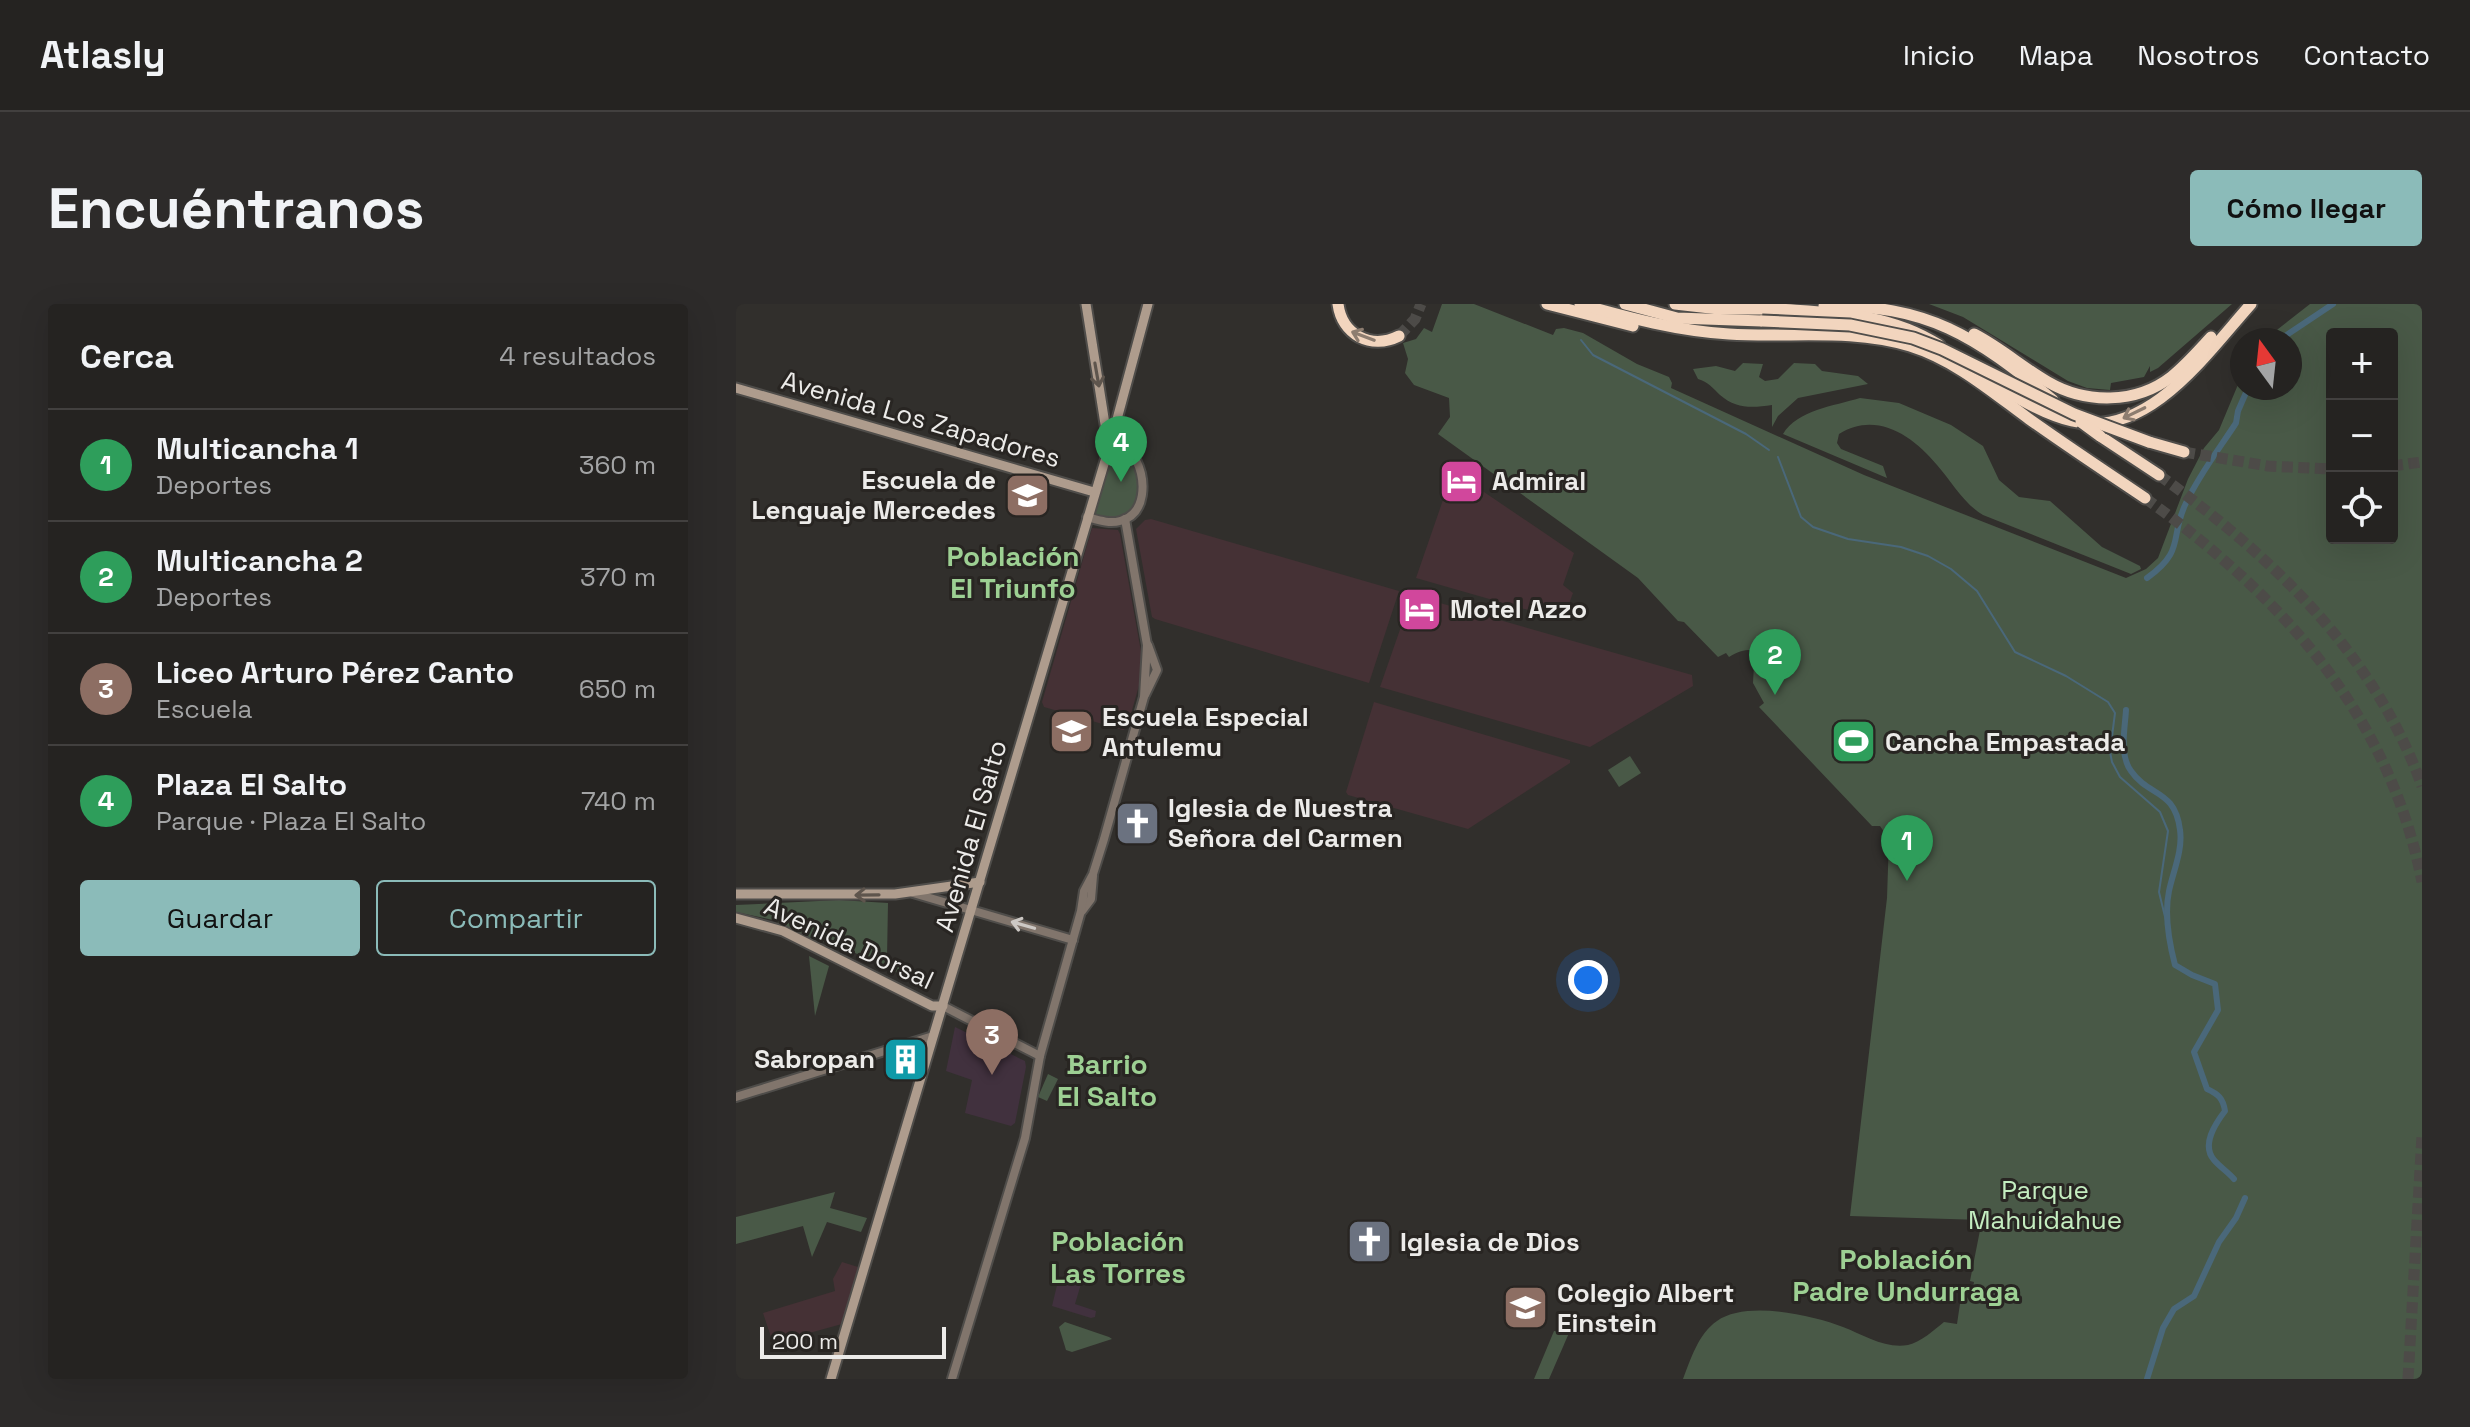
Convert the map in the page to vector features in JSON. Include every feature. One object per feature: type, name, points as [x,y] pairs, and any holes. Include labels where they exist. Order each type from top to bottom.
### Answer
[{"type":"highway","points":[[1547,304],[1657,330],[1694,334],[1843,334],[1898,343],[1932,354],[1963,371],[2145,498]]},
{"type":"highway","points":[[1580,304],[1659,325],[1729,334]]},
{"type":"highway","points":[[1587,304],[1619,311],[1709,321],[1850,325],[1897,334],[1942,349],[2074,414],[2184,452]]},
{"type":"highway","points":[[1625,304],[1661,314]]},
{"type":"highway","points":[[1675,304],[1719,309],[1861,306],[1923,317],[1985,348]]},
{"type":"highway","points":[[1899,304],[1946,320],[1981,338],[2059,387],[2084,396],[2111,398],[2144,392],[2165,381],[2249,304]]},
{"type":"highway","points":[[1899,304],[1953,327],[1985,348],[2100,436],[2159,475]]},
{"type":"highway","points":[[1778,309],[1868,316],[1903,326],[1928,338],[1991,381],[2044,410],[2072,421],[2096,423],[2129,417],[2167,393],[2249,304]]},
{"type":"highway","points":[[1338,307],[1346,327],[1358,337],[1380,341],[1399,336]]},
{"type":"main road","points":[[1086,304],[1108,446]]},
{"type":"main road","name":"Avenida El Salto","points":[[831,1379],[972,911],[1148,304]]},
{"type":"main road","name":"Avenida Los Zapadores","points":[[736,388],[1094,492]]},
{"type":"main road","name":"Avenida Dorsal","points":[[736,894],[913,893],[980,882]]},
{"type":"main road","name":"Avenida Dorsal","points":[[736,918],[775,927],[932,1006],[943,1006]]},
{"type":"street","points":[[1087,517],[1110,522],[1125,519],[1135,512],[1141,500],[1140,467],[1134,457],[1108,446]]},
{"type":"street","points":[[952,1379],[1025,1138],[1040,1056],[1084,891],[1093,874],[1144,697],[1147,645],[1125,519]]},
{"type":"street","points":[[913,893],[1073,940]]},
{"type":"street","points":[[943,1006],[1040,1056]]},
{"type":"street","points":[[736,1097],[933,1036]]},
{"type":"shaded area","points":[[1453,471],[1574,553],[1563,585],[1573,593],[1563,620],[1416,578]]},
{"type":"shaded area","points":[[1151,519],[1399,591],[1369,683],[1152,617],[1136,529],[1145,520]]},
{"type":"shaded area","points":[[1092,528],[1118,530],[1120,534],[1142,657],[1140,682],[1127,728],[1123,730],[1044,707],[1042,702]]},
{"type":"shaded area","points":[[1412,595],[1692,675],[1693,686],[1590,747],[1380,687]]},
{"type":"shaded area","points":[[1374,702],[1570,760],[1570,763],[1468,829],[1348,795],[1346,792]]},
{"type":"shaded area","points":[[955,1027],[1025,1061],[1015,1123],[1011,1126],[965,1113],[972,1080],[946,1071]]},
{"type":"shaded area","points":[[842,1262],[858,1267],[842,1324],[773,1343],[763,1313],[835,1291],[833,1279]]},
{"type":"shaded area","points":[[1059,1277],[1081,1284],[1075,1304],[1096,1311],[1095,1317],[1052,1306]]},
{"type":"green space","name":"Parque Mahuidahue","points":[[1442,304],[1474,304],[1553,335],[1556,329],[1564,328],[1583,333],[1637,364],[1669,377],[1671,388],[1864,475],[2126,578],[2146,569],[2158,558],[2188,479],[2204,448],[2219,430],[2232,400],[2302,400],[2302,328],[2279,328],[2310,304],[2422,304],[2422,1379],[1683,1379],[1696,1347],[1710,1326],[1729,1315],[1745,1311],[1797,1314],[1899,1346],[1918,1341],[1944,1322],[1957,1324],[1961,1297],[1971,1298],[1974,1282],[1970,1281],[1982,1220],[1850,1216],[1887,898],[1889,839],[1880,826],[1872,826],[1759,707],[1764,703],[1753,683],[1754,664],[1763,659],[1763,651],[1746,650],[1729,657],[1726,653],[1718,657],[1684,622],[1678,621],[1638,578],[1438,434],[1450,417],[1449,398],[1414,385],[1405,373],[1408,359],[1403,343],[1416,339],[1424,328],[1432,332]]},
{"type":"green space","points":[[1929,304],[2232,304],[2158,368],[2150,372],[2150,366],[2144,377],[2111,383],[2110,390],[2087,388],[2068,381],[1963,317]]},
{"type":"green space","points":[[1743,363],[1763,364],[1759,377],[1765,381],[1778,379],[1794,363],[1815,364],[1822,371],[1858,376],[1868,384],[1798,398],[1778,416],[1772,427],[1772,405],[1751,407],[1732,403],[1698,379],[1693,369],[1716,366],[1735,371]]},
{"type":"green space","points":[[1860,398],[1899,403],[1951,425],[1983,446],[1999,480],[2019,497],[2050,501],[2102,547],[2141,569],[2131,574],[1983,515],[1964,498],[1927,454],[1905,436],[1892,430],[1880,426],[1853,427],[1839,434],[1837,443],[1841,449],[1883,466],[1887,478],[1783,434],[1797,419],[1807,414]]},
{"type":"green space","points":[[1110,456],[1132,465],[1140,481],[1134,504],[1118,519],[1101,518],[1094,514]]},
{"type":"green space","points":[[1630,756],[1641,773],[1619,787],[1608,770]]},
{"type":"green space","points":[[839,900],[888,903],[887,958],[894,965],[903,967],[902,975],[773,920],[736,912],[736,905]]},
{"type":"green space","points":[[809,956],[829,966],[815,1016]]},
{"type":"green space","points":[[1048,1074],[1058,1079],[1047,1101],[1038,1097]]},
{"type":"green space","points":[[835,1192],[830,1208],[867,1218],[861,1232],[827,1222],[812,1257],[803,1226],[736,1244],[736,1217]]},
{"type":"green space","points":[[1065,1322],[1112,1339],[1072,1352],[1066,1350],[1059,1327]]},
{"type":"green space","points":[[1554,1331],[1569,1333],[1549,1379],[1534,1379]]},
{"type":"waterway","points":[[2297,328],[2333,304]]},
{"type":"waterway","points":[[1581,340],[1593,355],[1746,434],[1769,450]]},
{"type":"waterway","points":[[2147,578],[2172,551],[2186,503],[2236,423],[2243,400]]},
{"type":"waterway","points":[[1778,457],[1801,517],[1813,527],[1848,539],[1901,547],[1928,556],[1951,569],[1977,591],[2015,652],[2066,676],[2108,702],[2115,713],[2110,752],[2112,762],[2120,777],[2160,812],[2168,831],[2159,892],[2168,929]]},
{"type":"waterway","points":[[2126,710],[2124,741],[2127,765],[2138,779],[2173,807],[2180,830],[2180,845],[2168,900],[2169,938],[2175,965],[2215,984],[2218,1010],[2194,1052],[2207,1089],[2219,1097],[2225,1111],[2211,1135],[2210,1154],[2234,1179]]},
{"type":"waterway","points":[[2147,1379],[2163,1328],[2174,1309],[2194,1296],[2219,1242],[2236,1218],[2245,1198]]},
{"type":"tunnel","points":[[1399,336],[1415,319],[1421,304]]},
{"type":"tunnel","points":[[2184,452],[2268,466],[2326,469]]},
{"type":"tunnel","points":[[2398,465],[2422,462]]},
{"type":"tunnel","points":[[2159,475],[2201,506],[2279,574],[2347,650],[2376,692],[2401,737],[2422,786]]},
{"type":"tunnel","points":[[2145,498],[2241,576],[2284,618],[2322,663],[2356,712],[2384,764],[2406,821],[2422,882]]},
{"type":"tunnel","points":[[2408,1379],[2422,1136]]},
{"type":"place","name":"Admiral","points":[[1461,481]]},
{"type":"place","name":"Plaza El Salto","points":[[1121,482]]},
{"type":"place","name":"Escuela de Lenguaje Mercedes","points":[[1027,495]]},
{"type":"place","name":"Motel Azzo","points":[[1419,609]]},
{"type":"place","name":"Multicancha 2","points":[[1775,695]]},
{"type":"place","name":"Escuela Especial Antulemu","points":[[1071,732]]},
{"type":"place","name":"Cancha Empastada","points":[[1854,742]]},
{"type":"place","name":"Iglesia de Nuestra Señora del Carmen","points":[[1137,823]]},
{"type":"place","name":"Multicancha 1","points":[[1907,881]]},
{"type":"place","name":"Sabropan","points":[[906,1059]]},
{"type":"place","name":"Liceo Arturo Pérez Canto","points":[[992,1075]]},
{"type":"place","name":"Iglesia de Dios","points":[[1369,1242]]},
{"type":"place","name":"Colegio Albert Einstein","points":[[1526,1308]]},
{"type":"district","name":"Población El Triunfo","points":[[1013,572]]},
{"type":"district","name":"Barrio El Salto","points":[[1107,1080]]},
{"type":"district","name":"Población Las Torres","points":[[1118,1257]]},
{"type":"district","name":"Población Padre Undurraga","points":[[1906,1275]]}]
